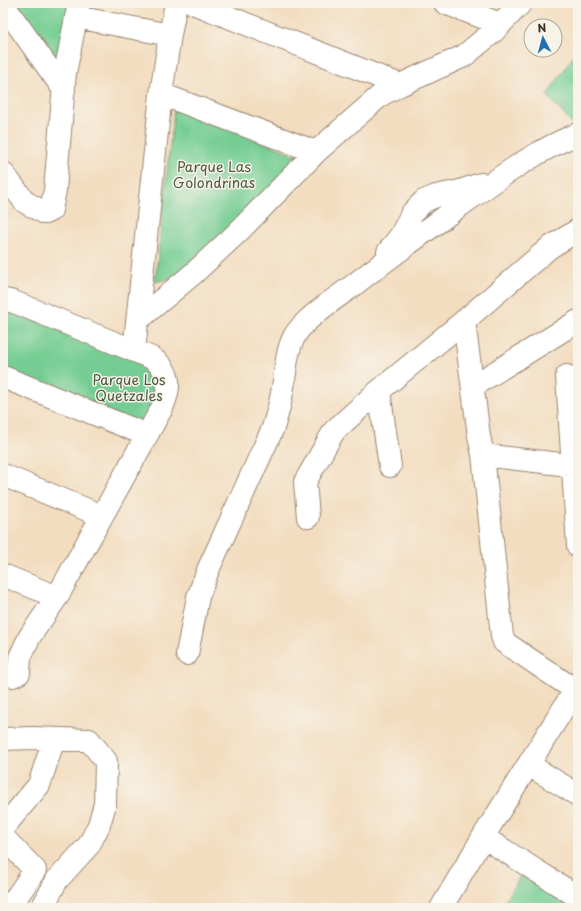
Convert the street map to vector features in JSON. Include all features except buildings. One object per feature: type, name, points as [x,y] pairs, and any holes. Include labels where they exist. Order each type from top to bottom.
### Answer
[{"type":"street","points":[[134,351],[161,94],[176,3]]},
{"type":"street","points":[[193,3],[400,84]]},
{"type":"street","points":[[445,3],[500,24]]},
{"type":"street","points":[[138,318],[194,273],[238,232],[316,152],[381,95],[400,84],[464,56],[521,3]]},
{"type":"street","points":[[3,4],[64,90]]},
{"type":"street","points":[[3,173],[25,202],[45,213],[51,210],[55,190],[65,73],[78,10],[170,36]]},
{"type":"street","points":[[161,94],[316,152]]},
{"type":"street","points":[[187,654],[198,597],[208,570],[260,457],[280,408],[286,359],[290,345],[296,333],[304,323],[375,269],[402,235],[412,213],[424,201],[436,196],[460,191],[501,176],[557,142],[578,134]]},
{"type":"street","points":[[308,517],[305,482],[334,431],[379,391],[549,248],[578,230]]},
{"type":"street","points":[[3,301],[14,302],[152,358],[160,363],[165,371],[169,386],[167,396],[147,435],[57,597],[30,636],[20,658],[19,673],[13,676],[3,673]]},
{"type":"street","points":[[441,908],[482,837],[576,691],[504,642],[502,636],[483,455],[479,436],[464,321]]},
{"type":"street","points":[[472,386],[578,321]]},
{"type":"street","points":[[567,376],[575,466],[578,546]]},
{"type":"street","points":[[3,377],[147,435]]},
{"type":"street","points":[[379,391],[390,466]]},
{"type":"street","points":[[483,455],[575,466]]},
{"type":"street","points":[[3,475],[102,516]]},
{"type":"street","points":[[3,576],[57,597]]},
{"type":"street","points":[[3,739],[89,740],[106,761],[105,804],[99,825],[88,845],[57,880],[42,908]]},
{"type":"street","points":[[3,828],[39,785],[54,739]]},
{"type":"street","points":[[529,765],[578,795]]},
{"type":"street","points":[[3,837],[35,870],[9,908]]},
{"type":"street","points":[[482,837],[578,897]]},
{"type":"green space","points":[[14,3],[69,3],[58,62]]},
{"type":"green space","points":[[577,51],[578,124],[573,125],[547,95]]},
{"type":"green space","name":"Parque Las Golondrinas","points":[[174,108],[302,157],[186,268],[169,279],[155,282]]},
{"type":"green space","name":"Parque Los Quetzales","points":[[10,311],[147,363],[161,379],[145,426],[3,371],[3,331]]},
{"type":"green space","points":[[521,875],[576,908],[500,908]]}]
